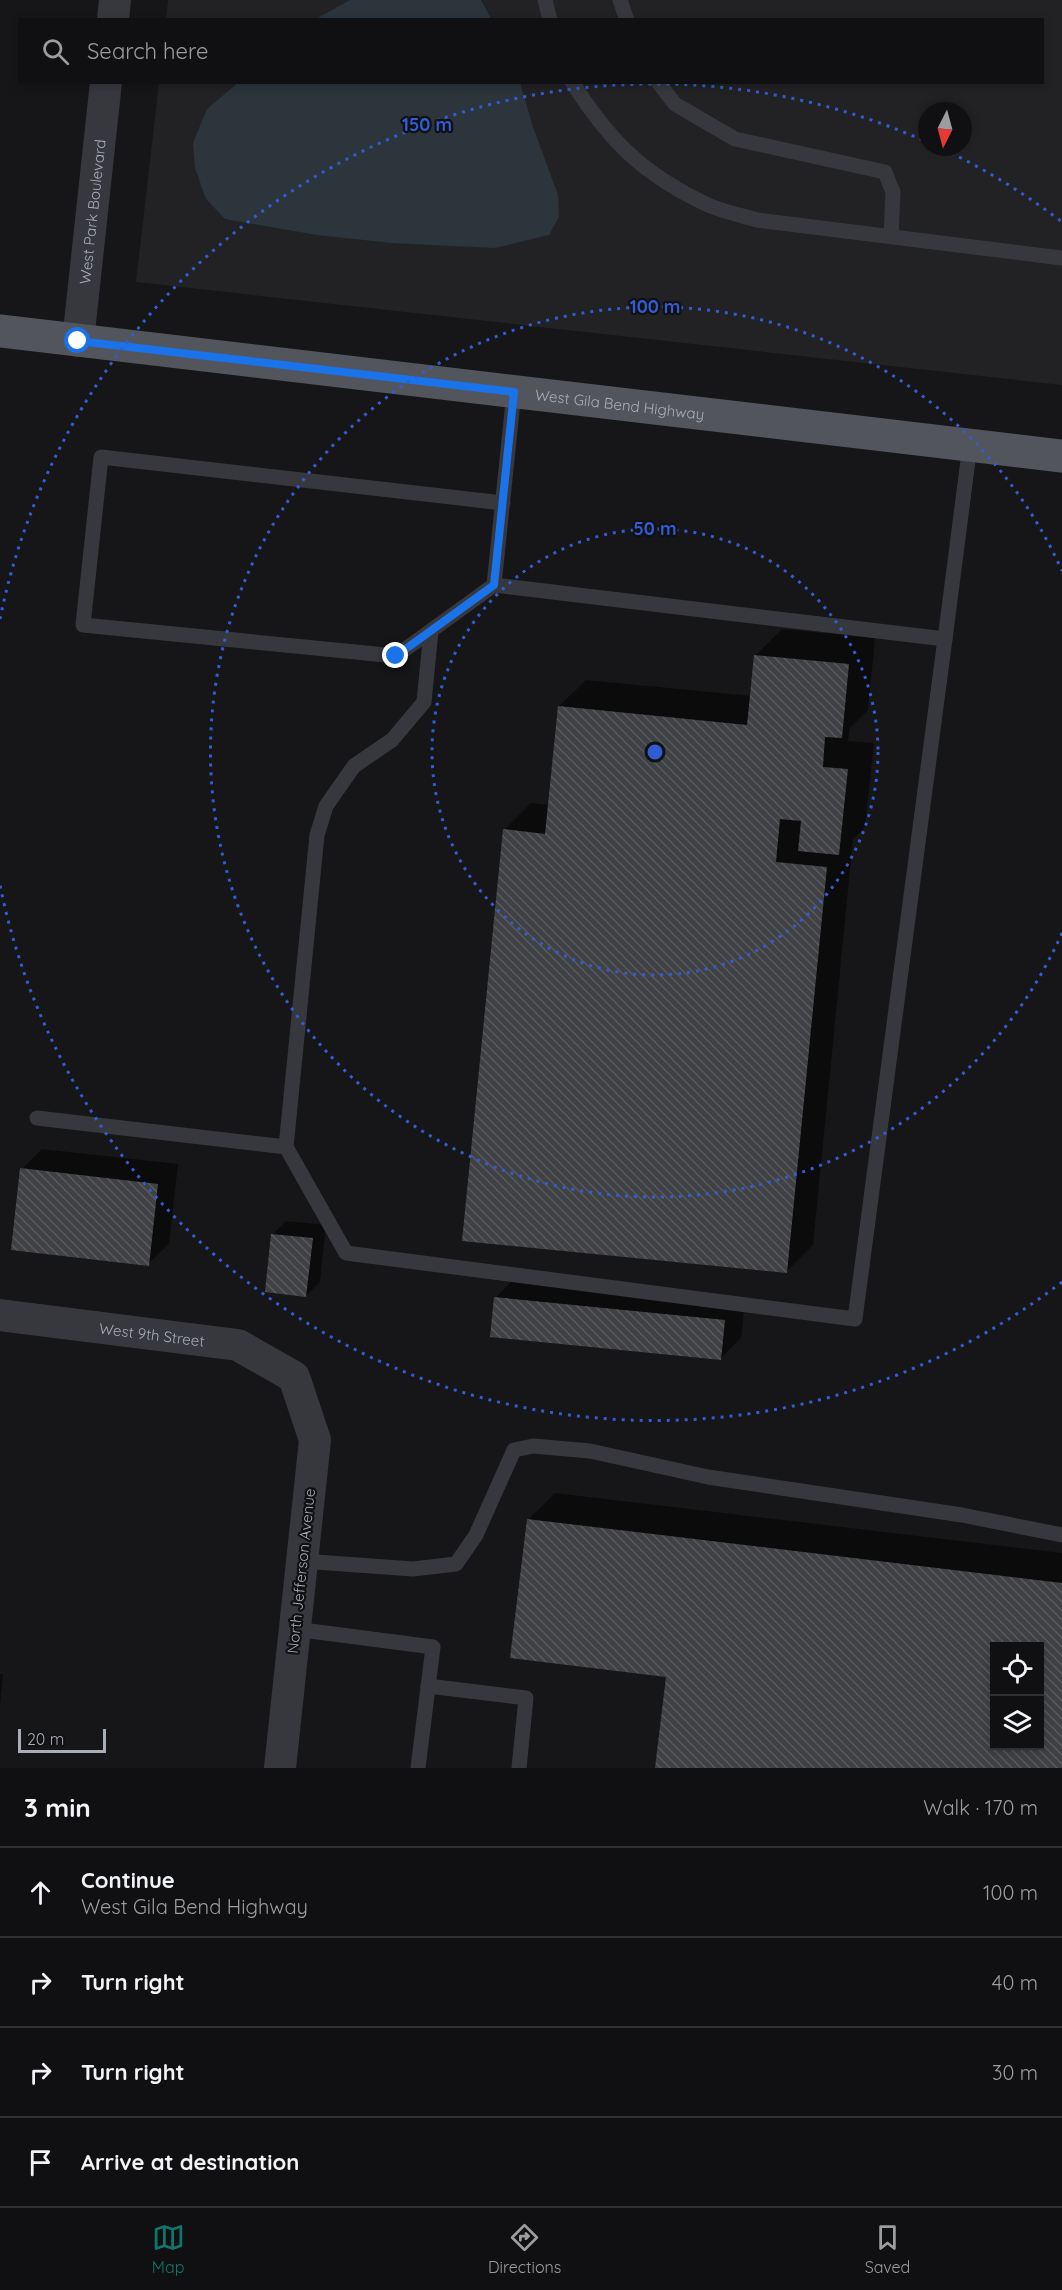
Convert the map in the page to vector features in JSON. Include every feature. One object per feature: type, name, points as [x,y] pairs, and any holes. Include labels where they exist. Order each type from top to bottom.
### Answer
[{"type":"main road","name":"West Gila Bend Highway","points":[[0,331],[1062,456]]},
{"type":"street","points":[[113,18],[115,0]]},
{"type":"street","name":"West Park Boulevard","points":[[78,341],[106,84]]},
{"type":"street","name":"West 9th Street","points":[[0,1315],[238,1345],[294,1377]]},
{"type":"street","name":"North Jefferson Avenue","points":[[280,1768],[315,1440],[294,1377]]},
{"type":"lane","points":[[545,0],[550,18]]},
{"type":"lane","points":[[620,0],[626,18]]},
{"type":"lane","points":[[573,84],[594,117],[630,157],[666,182],[710,206],[757,220],[1062,258]]},
{"type":"lane","points":[[660,84],[675,104],[735,139],[885,172],[893,192],[891,236]]},
{"type":"lane","points":[[494,585],[514,392]]},
{"type":"lane","points":[[431,631],[424,702],[392,740],[354,766],[326,806],[317,835],[286,1147],[346,1253],[855,1319],[970,445]]},
{"type":"lane","points":[[503,503],[101,457],[83,626],[396,656],[494,585],[945,639]]},
{"type":"lane","points":[[37,1118],[286,1147]]},
{"type":"lane","points":[[302,1561],[413,1569],[456,1564],[476,1534],[514,1450],[533,1446],[590,1451],[708,1477],[962,1515],[1062,1535]]},
{"type":"lane","points":[[295,1629],[433,1647],[418,1768]]},
{"type":"lane","points":[[428,1686],[526,1698],[519,1768]]},
{"type":"shaded area","points":[[168,0],[1062,0],[1062,385],[136,282],[159,84],[1044,84],[1044,18],[166,18]]},
{"type":"shaded area","points":[[350,0],[481,0],[490,18],[318,18]]},
{"type":"shaded area","points":[[237,84],[520,84],[533,127],[558,195],[559,217],[549,235],[495,248],[392,243],[317,235],[225,219],[206,199],[195,168],[193,143],[207,109]]},
{"type":"building","points":[[754,655],[849,664],[842,738],[825,737],[823,767],[848,769],[839,855],[798,851],[801,821],[780,819],[776,862],[827,867],[787,1273],[462,1241],[503,829],[545,834],[558,706],[747,725]]},
{"type":"building","points":[[20,1168],[158,1184],[149,1266],[11,1250]]},
{"type":"building","points":[[271,1234],[313,1238],[306,1297],[265,1292]]},
{"type":"building","points":[[494,1297],[725,1320],[721,1360],[490,1337]]},
{"type":"building","points":[[527,1519],[1062,1583],[1062,1768],[655,1768],[666,1677],[510,1658]]},
{"type":"route","points":[[78,341],[514,392],[494,585],[396,656]]}]
